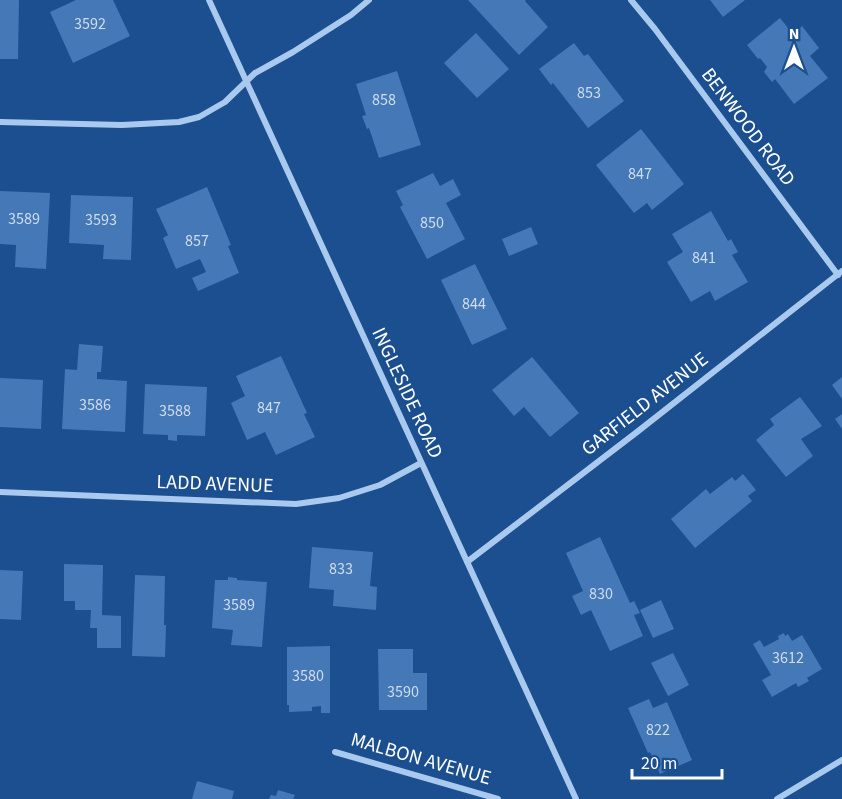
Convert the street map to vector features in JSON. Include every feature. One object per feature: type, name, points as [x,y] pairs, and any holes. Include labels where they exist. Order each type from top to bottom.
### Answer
[{"type":"street","name":"INGLESIDE ROAD","points":[[209,0],[576,799]]},
{"type":"street","points":[[0,122],[122,125],[179,122],[199,117],[225,102],[255,73],[351,15],[369,0]]},
{"type":"street","name":"BENWOOD ROAD","points":[[631,0],[840,273]]},
{"type":"street","name":"GARFIELD AVENUE","points":[[467,562],[840,273]]},
{"type":"street","name":"LADD AVENUE","points":[[0,492],[296,504],[339,498],[380,485],[422,463]]},
{"type":"street","name":"MALBON AVENUE","points":[[335,752],[498,799]]},
{"type":"street","points":[[777,799],[842,760]]},
{"type":"building","points":[[0,0],[19,0],[18,59],[0,59]]},
{"type":"building","points":[[76,0],[113,0],[130,36],[73,63],[50,12]]},
{"type":"building","points":[[468,0],[526,0],[548,27],[519,55]]},
{"type":"building","points":[[710,0],[745,0],[723,17]]},
{"type":"building","points":[[780,18],[793,34],[802,26],[819,48],[810,56],[828,78],[794,104],[775,79],[772,82],[764,72],[767,67],[747,45]]},
{"type":"building","points":[[476,33],[509,69],[477,98],[444,63]]},
{"type":"building","points":[[574,43],[584,56],[588,54],[624,101],[588,128],[553,83],[551,85],[539,69]]},
{"type":"building","points":[[397,71],[421,145],[379,158],[369,128],[367,129],[362,116],[366,115],[356,84]]},
{"type":"building","points":[[641,129],[684,184],[652,210],[647,203],[634,213],[596,165]]},
{"type":"building","points":[[433,173],[440,186],[453,179],[461,195],[446,203],[465,239],[427,259],[400,207],[403,205],[396,191]]},
{"type":"building","points":[[207,187],[231,245],[228,246],[239,273],[198,291],[192,278],[206,272],[200,259],[176,269],[163,238],[168,235],[156,209]]},
{"type":"building","points":[[0,191],[50,193],[46,269],[15,267],[16,245],[0,244]]},
{"type":"building","points":[[71,195],[133,197],[131,260],[103,259],[104,245],[69,243]]},
{"type":"building","points":[[711,211],[728,241],[731,239],[738,252],[732,255],[748,282],[715,301],[710,291],[691,302],[667,262],[683,252],[672,234]]},
{"type":"building","points":[[531,227],[538,244],[509,256],[502,239]]},
{"type":"building","points":[[475,264],[507,329],[472,345],[441,280]]},
{"type":"building","points":[[79,344],[103,346],[101,372],[97,372],[97,379],[127,381],[125,432],[62,429],[65,369],[77,370]]},
{"type":"building","points":[[281,356],[307,413],[304,414],[315,437],[276,455],[265,432],[247,440],[231,403],[245,396],[236,376]]},
{"type":"building","points":[[532,357],[579,413],[550,437],[524,407],[514,416],[492,390]]},
{"type":"building","points":[[842,377],[842,399],[832,385]]},
{"type":"building","points":[[0,378],[43,380],[41,429],[0,427]]},
{"type":"building","points":[[145,384],[207,387],[205,436],[177,435],[177,441],[168,440],[168,435],[143,434]]},
{"type":"building","points":[[800,397],[822,426],[801,439],[813,456],[786,477],[756,440],[774,425],[770,419]]},
{"type":"building","points":[[842,414],[842,429],[835,419]]},
{"type":"building","points":[[743,474],[756,490],[748,496],[752,501],[695,548],[671,519],[706,489],[710,494],[732,477],[735,481]]},
{"type":"building","points":[[600,537],[630,603],[634,601],[640,613],[634,615],[643,636],[610,651],[591,610],[581,615],[572,596],[583,591],[566,553]]},
{"type":"building","points":[[312,547],[373,552],[370,586],[377,587],[376,610],[333,606],[334,590],[309,588]]},
{"type":"building","points":[[64,564],[103,565],[102,615],[121,616],[121,648],[97,648],[97,628],[90,628],[91,610],[75,610],[75,601],[64,601]]},
{"type":"building","points":[[0,570],[23,571],[21,620],[0,619]]},
{"type":"building","points":[[135,575],[165,576],[165,657],[132,656]]},
{"type":"building","points":[[228,577],[237,578],[237,580],[267,582],[262,647],[231,645],[233,630],[212,628],[215,580],[228,580]]},
{"type":"building","points":[[661,600],[674,629],[653,638],[640,610]]},
{"type":"building","points":[[784,633],[785,636],[788,634],[792,641],[802,635],[822,669],[807,678],[809,681],[798,687],[796,683],[772,697],[762,680],[771,675],[753,644],[760,640],[764,647],[779,639],[778,636]]},
{"type":"building","points":[[330,646],[330,713],[321,713],[321,706],[312,707],[312,711],[289,712],[287,647]]},
{"type":"building","points":[[378,649],[413,649],[413,673],[427,673],[427,710],[379,710]]},
{"type":"building","points":[[673,653],[689,685],[668,696],[651,663]]},
{"type":"building","points":[[649,699],[653,708],[667,702],[692,760],[660,774],[628,708]]},
{"type":"building","points":[[197,781],[234,791],[232,799],[192,799]]},
{"type":"building","points":[[278,790],[295,795],[293,799],[269,799],[271,795],[276,796]]}]
